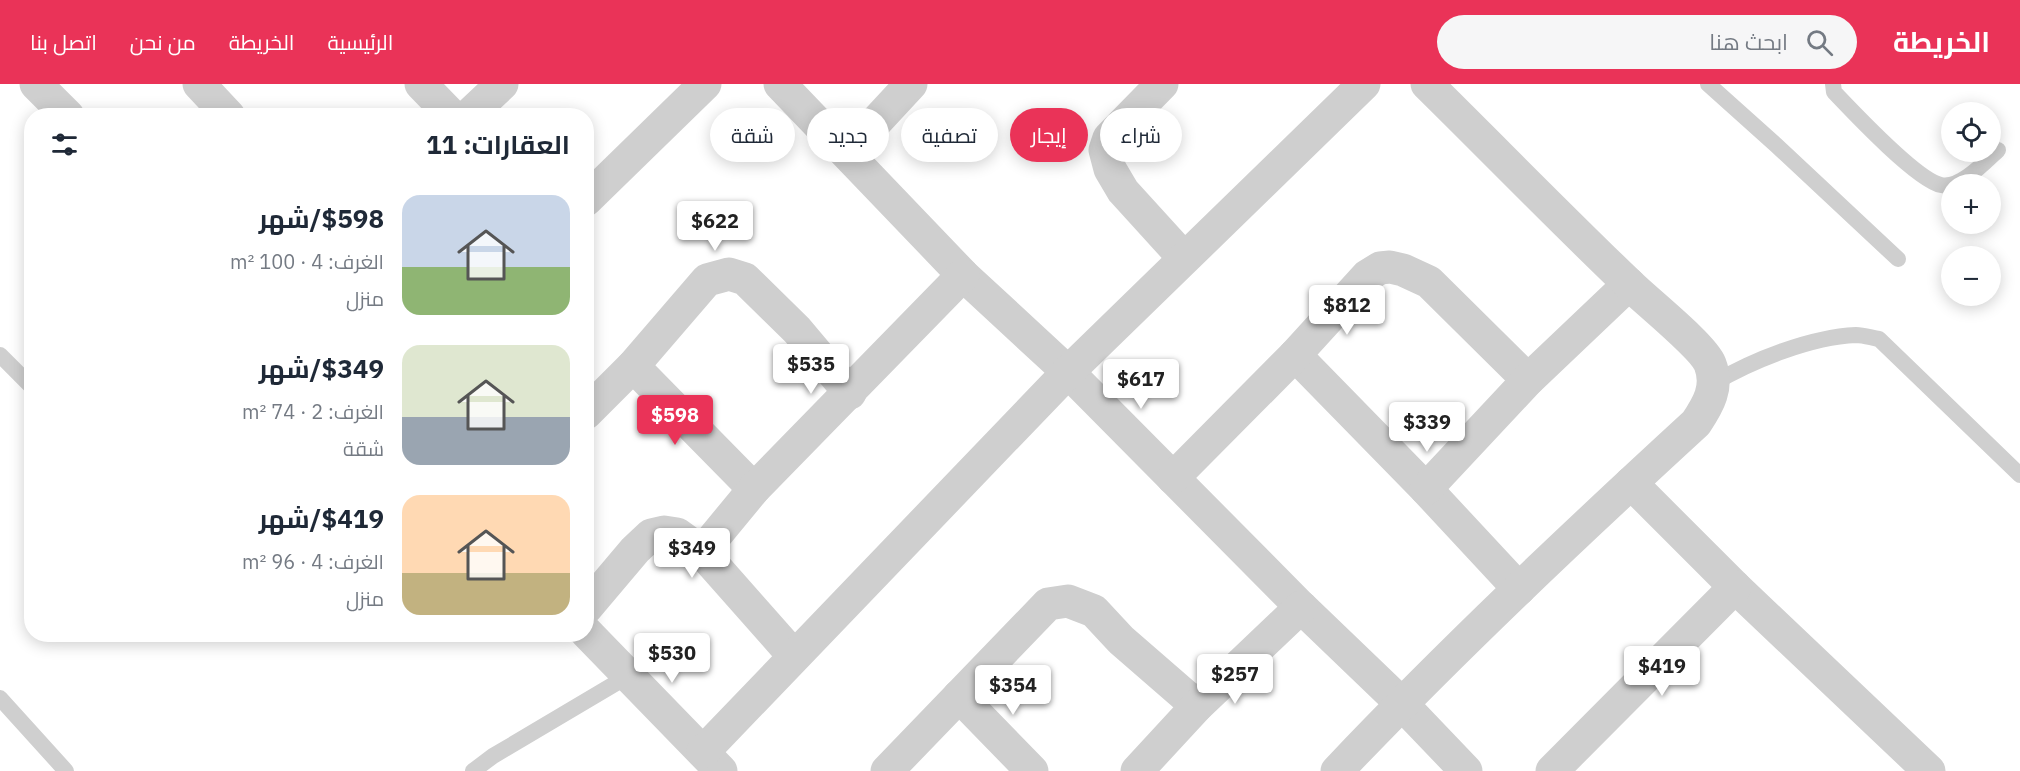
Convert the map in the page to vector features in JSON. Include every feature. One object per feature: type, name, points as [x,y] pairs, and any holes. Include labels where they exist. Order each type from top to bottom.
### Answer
[{"type":"street","points":[[36,84],[60,108]]},
{"type":"street","points":[[199,84],[222,108]]},
{"type":"street","points":[[422,84],[444,108]]},
{"type":"street","points":[[476,108],[502,84]]},
{"type":"street","points":[[594,192],[705,84]]},
{"type":"street","points":[[780,84],[807,112]]},
{"type":"street","points":[[889,108],[911,84]]},
{"type":"street","points":[[1162,84],[1109,138],[1105,150],[1110,168],[1123,191],[1184,258]]},
{"type":"street","points":[[594,640],[712,761],[793,655],[1068,372],[1364,84]]},
{"type":"street","points":[[1337,771],[1401,703],[1630,483],[1696,423],[1711,401],[1714,383],[1710,363],[1696,346],[1629,284],[1427,84]]},
{"type":"street","points":[[856,162],[963,275],[1068,372],[1301,608],[1401,703],[1466,771]]},
{"type":"street","points":[[1173,478],[1295,355],[1367,276],[1380,268],[1390,267],[1403,270],[1429,282],[1528,380]]},
{"type":"street","points":[[594,405],[633,366],[707,280],[729,274],[745,279],[797,330],[850,393]]},
{"type":"street","points":[[702,552],[754,489],[963,275]]},
{"type":"street","points":[[1426,489],[1528,380],[1629,284]]},
{"type":"street","points":[[1295,355],[1426,489],[1519,589]]},
{"type":"street","points":[[633,366],[754,489]]},
{"type":"street","points":[[1630,483],[1929,771]]},
{"type":"street","points":[[594,598],[635,549],[651,535],[664,532],[677,534],[702,552],[793,655]]},
{"type":"street","points":[[1552,771],[1736,587]]},
{"type":"street","points":[[887,771],[1048,604],[1068,601],[1094,612],[1121,640],[1197,706]]},
{"type":"street","points":[[1137,771],[1197,706],[1301,608]]},
{"type":"street","points":[[958,696],[1032,771]]},
{"type":"lane","points":[[1708,84],[1898,259]]},
{"type":"lane","points":[[1833,84],[1834,92],[1921,176],[1942,185],[1962,180],[1985,162]]},
{"type":"lane","points":[[1714,383],[1739,368],[1784,351],[1827,339],[1858,335],[1879,339],[2020,475]]},
{"type":"lane","points":[[0,355],[24,379]]},
{"type":"lane","points":[[473,771],[628,675]]},
{"type":"lane","points":[[0,698],[66,771]]}]
